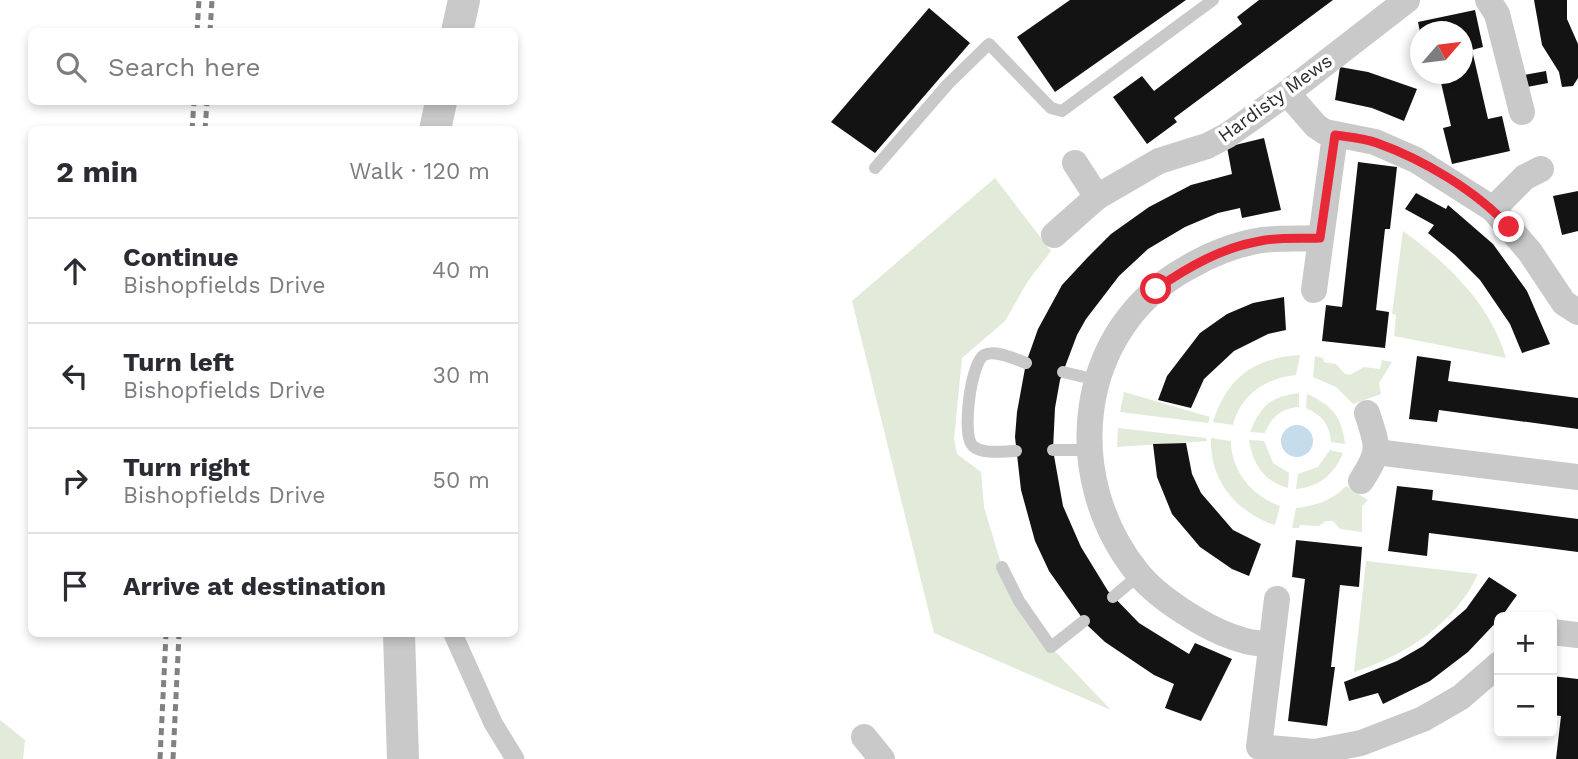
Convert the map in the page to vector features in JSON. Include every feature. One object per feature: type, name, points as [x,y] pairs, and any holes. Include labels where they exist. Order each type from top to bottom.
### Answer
[{"type":"street","points":[[458,28],[464,0]]},
{"type":"street","name":"Hardisty Mews","points":[[1054,235],[1097,197],[1159,161],[1207,146],[1228,135],[1407,0]]},
{"type":"street","points":[[1488,0],[1497,14],[1522,112]]},
{"type":"street","points":[[1287,93],[1316,126],[1335,135],[1375,142],[1416,160],[1493,209],[1530,252],[1564,303],[1578,312]]},
{"type":"street","points":[[436,126],[440,105]]},
{"type":"street","points":[[1314,290],[1335,135]]},
{"type":"street","points":[[1075,163],[1097,197]]},
{"type":"street","points":[[1493,209],[1525,177],[1541,169]]},
{"type":"street","points":[[1270,645],[1238,639],[1199,620],[1165,599],[1139,575],[1105,517],[1093,482],[1089,416],[1097,380],[1109,349],[1123,324],[1156,289],[1186,268],[1224,251],[1261,240],[1320,238]]},
{"type":"street","points":[[1361,481],[1376,452],[1376,441],[1367,413]]},
{"type":"street","points":[[1376,452],[1578,477]]},
{"type":"street","points":[[1277,599],[1259,747],[1315,752],[1361,743],[1432,713],[1470,690],[1494,668]]},
{"type":"street","points":[[1557,633],[1578,635]]},
{"type":"street","points":[[399,637],[402,759]]},
{"type":"street","points":[[454,637],[493,723],[514,759]]},
{"type":"street","points":[[864,737],[882,759]]},
{"type":"lane","points":[[876,168],[948,84],[989,44],[1051,108],[1062,111],[1213,0]]},
{"type":"lane","points":[[1016,451],[981,451],[972,445],[967,435],[969,401],[978,360],[984,355],[993,353],[1026,363]]},
{"type":"lane","points":[[1063,372],[1097,380]]},
{"type":"lane","points":[[1053,450],[1089,450]]},
{"type":"lane","points":[[1002,568],[1029,617],[1051,647],[1084,621]]},
{"type":"lane","points":[[1112,597],[1139,575]]},
{"type":"green space","points":[[995,178],[1051,251],[1028,281],[1005,321],[962,358],[954,439],[957,454],[981,472],[984,507],[1002,567],[1051,647],[1111,710],[934,633],[852,301]]},
{"type":"green space","points":[[1403,231],[1451,271],[1478,302],[1499,338],[1506,358],[1394,336],[1396,315],[1392,314]]},
{"type":"green space","points":[[1300,355],[1296,375],[1275,380],[1256,390],[1242,405],[1233,425],[1213,422],[1226,393],[1244,373],[1269,361]]},
{"type":"green space","points":[[1315,356],[1323,358],[1324,362],[1336,364],[1345,374],[1350,375],[1364,367],[1380,369],[1382,360],[1392,362],[1379,383],[1381,394],[1353,404],[1336,387],[1313,377]]},
{"type":"green space","points":[[1124,392],[1210,417],[1208,423],[1120,412]]},
{"type":"green space","points":[[1299,393],[1299,407],[1278,414],[1265,433],[1250,432],[1258,415],[1268,404],[1281,397]]},
{"type":"green space","points":[[1307,394],[1334,413],[1341,426],[1345,444],[1331,442],[1324,421],[1306,408]]},
{"type":"green space","points":[[1118,428],[1206,438],[1207,441],[1117,447]]},
{"type":"green space","points":[[1211,438],[1231,441],[1235,462],[1245,481],[1261,496],[1280,506],[1275,525],[1249,512],[1228,493],[1215,468]]},
{"type":"green space","points":[[1249,440],[1264,441],[1273,463],[1289,473],[1288,488],[1272,481],[1261,470],[1253,457]]},
{"type":"green space","points":[[1330,450],[1343,453],[1331,473],[1319,482],[1296,489],[1298,474],[1318,467]]},
{"type":"green space","points":[[1346,486],[1368,500],[1362,506],[1362,532],[1340,529],[1333,521],[1326,521],[1319,526],[1300,525],[1299,528],[1292,528],[1296,508],[1323,502]]},
{"type":"green space","points":[[1366,561],[1478,574],[1456,608],[1426,635],[1391,657],[1354,672]]},
{"type":"green space","points":[[0,720],[25,740],[23,759],[0,759]]},
{"type":"water","points":[[1297,425],[1308,430],[1313,441],[1308,452],[1297,457],[1286,452],[1281,441],[1286,430]]},
{"type":"building","points":[[1070,0],[1186,0],[1055,92],[1017,37]]},
{"type":"building","points":[[1259,0],[1333,0],[1174,118],[1177,122],[1147,144],[1113,97],[1142,76],[1154,91],[1242,24],[1237,17]]},
{"type":"building","points":[[1534,0],[1567,0],[1567,19],[1578,44],[1578,78],[1573,86],[1562,87],[1559,72],[1542,45]]},
{"type":"building","points":[[929,8],[970,43],[875,153],[831,122]]},
{"type":"building","points":[[1475,10],[1483,47],[1473,50],[1473,21],[1423,21]]},
{"type":"building","points":[[1473,54],[1488,119],[1502,116],[1510,151],[1452,164],[1443,128],[1451,126],[1441,84],[1473,84]]},
{"type":"building","points":[[1340,67],[1368,72],[1417,89],[1404,121],[1372,108],[1335,100]]},
{"type":"building","points":[[1546,71],[1548,83],[1527,87],[1524,75]]},
{"type":"building","points":[[1264,138],[1281,210],[1242,218],[1240,208],[1218,213],[1185,227],[1148,249],[1119,276],[1086,319],[1060,380],[1055,408],[1053,450],[1063,506],[1081,547],[1108,591],[1139,623],[1189,654],[1195,643],[1232,659],[1201,721],[1165,708],[1174,684],[1154,675],[1105,642],[1087,625],[1049,571],[1035,541],[1021,490],[1015,437],[1017,412],[1026,363],[1038,329],[1062,285],[1111,234],[1149,207],[1191,185],[1232,174],[1227,147]]},
{"type":"building","points":[[1358,162],[1397,167],[1390,229],[1385,229],[1376,310],[1389,312],[1385,348],[1322,341],[1326,305],[1342,307]]},
{"type":"building","points":[[1578,191],[1578,231],[1562,235],[1553,196]]},
{"type":"building","points":[[1416,193],[1446,209],[1448,205],[1493,244],[1527,291],[1550,344],[1522,353],[1510,324],[1480,280],[1428,233],[1434,225],[1405,209]]},
{"type":"building","points":[[1284,297],[1286,330],[1268,334],[1234,351],[1204,379],[1191,408],[1158,400],[1167,376],[1200,333],[1227,314],[1253,303]]},
{"type":"building","points":[[1417,356],[1451,361],[1448,381],[1578,398],[1578,429],[1439,410],[1437,422],[1409,419]]},
{"type":"building","points":[[1186,443],[1192,474],[1201,493],[1233,530],[1261,544],[1249,576],[1232,569],[1200,547],[1172,514],[1157,477],[1153,444]]},
{"type":"building","points":[[1397,486],[1433,490],[1432,500],[1578,519],[1578,552],[1429,533],[1427,556],[1388,551]]},
{"type":"building","points":[[1296,540],[1362,547],[1359,587],[1340,585],[1331,667],[1335,667],[1327,726],[1288,721],[1305,579],[1292,577]]},
{"type":"building","points":[[1489,577],[1517,595],[1505,612],[1494,612],[1494,624],[1468,652],[1430,681],[1383,704],[1378,693],[1349,701],[1344,682],[1397,661],[1423,646],[1466,609]]},
{"type":"building","points":[[1557,677],[1578,679],[1578,759],[1556,759],[1561,716],[1557,716]]},
{"type":"railway","points":[[197,28],[199,0]]},
{"type":"railway","points":[[210,28],[212,0]]},
{"type":"railway","points":[[192,126],[194,105]]},
{"type":"railway","points":[[205,126],[207,105]]},
{"type":"railway","points":[[160,759],[166,637]]},
{"type":"railway","points":[[173,759],[179,637]]},
{"type":"route","points":[[1156,289],[1186,268],[1224,251],[1261,240],[1320,238],[1335,135],[1375,142],[1416,160],[1493,209],[1509,227]]}]
